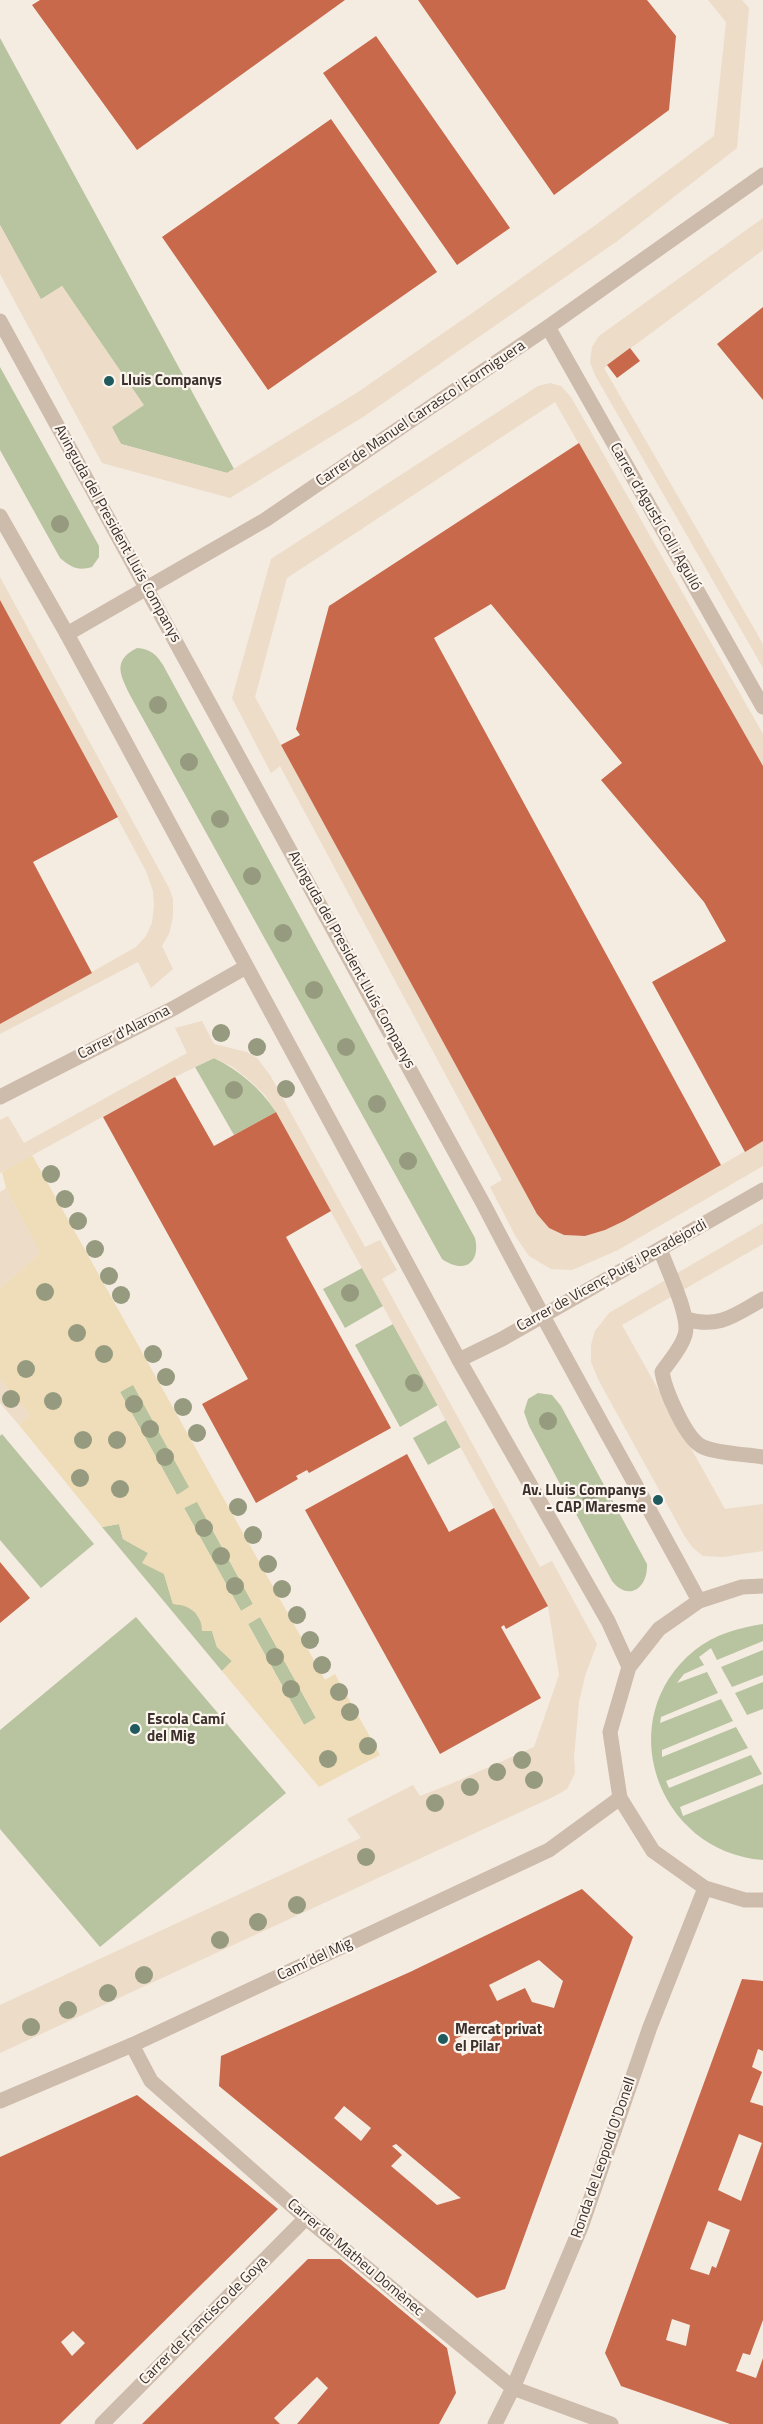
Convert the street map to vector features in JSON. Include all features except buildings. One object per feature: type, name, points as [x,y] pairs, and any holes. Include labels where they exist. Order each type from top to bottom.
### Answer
[{"type":"street","name":"Carrer de Manuel Carrasco i Formiguera","points":[[67,634],[265,520],[548,327],[763,175]]},
{"type":"street","name":"Avinguda del President Lluís Companys","points":[[0,321],[148,588],[484,1205],[541,1315],[699,1601]]},
{"type":"street","name":"Carrer d'Agustí Coll i Agulló","points":[[548,327],[763,707]]},
{"type":"street","points":[[0,516],[67,634],[459,1360],[608,1621],[629,1667]]},
{"type":"street","name":"Carrer d'Alarona","points":[[0,1097],[174,1008],[246,967]]},
{"type":"street","name":"Carrer de Vicenç Puig i Peradejordi","points":[[459,1360],[502,1339],[763,1190]]},
{"type":"street","points":[[660,1249],[686,1319],[686,1333],[681,1345],[663,1372],[664,1385],[693,1440],[704,1448],[763,1457]]},
{"type":"street","points":[[686,1319],[702,1324],[724,1321],[763,1299]]},
{"type":"street","points":[[763,1586],[742,1587],[699,1601],[659,1629],[629,1667],[610,1732],[620,1798],[653,1851],[705,1888],[746,1899],[763,1900]]},
{"type":"street","name":"Camí del Mig","points":[[0,2101],[132,2045],[549,1850],[620,1798]]},
{"type":"street","name":"Ronda de Leopold O'Donell","points":[[495,2424],[513,2388],[581,2227],[650,2027],[705,1888]]},
{"type":"street","name":"Carrer de Matheu Domènec","points":[[132,2045],[151,2081],[306,2218],[513,2388],[611,2424]]},
{"type":"street","name":"Carrer de Francisco de Goya","points":[[102,2424],[306,2218]]},
{"type":"green space","points":[[0,38],[234,469],[227,473],[121,444],[111,427],[143,405],[62,286],[41,300],[0,225]]},
{"type":"green space","points":[[0,367],[99,546],[99,557],[92,567],[75,568],[60,558],[0,450]]},
{"type":"green space","points":[[137,648],[152,653],[163,665],[475,1238],[475,1254],[469,1264],[457,1266],[442,1259],[131,697],[120,670],[124,658]]},
{"type":"green space","points":[[214,1058],[249,1081],[276,1112],[234,1135],[195,1067]]},
{"type":"green space","points":[[362,1268],[383,1306],[345,1328],[323,1289]]},
{"type":"green space","points":[[393,1324],[438,1405],[400,1427],[355,1345]]},
{"type":"green space","points":[[133,1384],[190,1488],[177,1495],[120,1392]]},
{"type":"green space","points":[[538,1393],[552,1395],[561,1406],[647,1564],[644,1580],[636,1589],[625,1591],[612,1581],[529,1426],[524,1412],[528,1399]]},
{"type":"green space","points":[[446,1420],[461,1447],[428,1465],[413,1438]]},
{"type":"green space","points":[[2,1434],[94,1544],[41,1588],[0,1540],[0,1436]]},
{"type":"green space","points":[[197,1501],[253,1604],[241,1611],[184,1508]]},
{"type":"green space","points":[[119,1524],[123,1539],[148,1553],[164,1574],[173,1604],[186,1605],[212,1631],[217,1647],[232,1661],[222,1671],[102,1527]]},
{"type":"green space","points":[[136,1617],[286,1793],[100,1947],[0,1829],[0,1730]]},
{"type":"green space","points":[[260,1617],[316,1718],[304,1725],[248,1624]]},
{"type":"green space","points":[[763,1624],[763,1641],[717,1660],[711,1648],[699,1657],[704,1665],[684,1674],[677,1683],[707,1672],[718,1693],[661,1717],[660,1723],[721,1699],[733,1721],[662,1750],[662,1757],[736,1727],[748,1748],[666,1781],[669,1788],[751,1755],[762,1774],[680,1807],[683,1816],[763,1784],[763,1860],[726,1851],[696,1833],[672,1808],[657,1778],[651,1744],[655,1710],[669,1678],[695,1650],[727,1632]]},
{"type":"green space","points":[[763,1650],[763,1675],[732,1687],[721,1667]]},
{"type":"green space","points":[[763,1682],[763,1709],[747,1715],[735,1693]]},
{"type":"sand","points":[[32,1155],[325,1680],[335,1674],[380,1755],[319,1787],[222,1671],[232,1661],[217,1647],[212,1631],[202,1631],[200,1619],[194,1611],[173,1604],[164,1574],[142,1563],[148,1553],[123,1539],[119,1524],[102,1527],[19,1425],[30,1415],[0,1379],[0,1288],[40,1253],[6,1188],[2,1172]],"holes":[[[133,1385],[189,1487],[177,1495],[120,1392]],[[197,1502],[253,1604],[241,1611],[184,1508]],[[260,1617],[316,1718],[304,1725],[248,1624]]]},
{"type":"shaded area","points":[[708,0],[742,0],[749,8],[737,148],[616,242],[363,417],[230,498],[102,463],[0,274],[0,225],[41,299],[62,286],[144,405],[112,427],[121,444],[227,473],[358,392],[478,309],[597,224],[714,136],[726,22]]},
{"type":"shaded area","points":[[763,218],[763,250],[604,368],[763,644],[763,668],[595,375],[590,362],[592,347],[599,336]]},
{"type":"shaded area","points":[[550,383],[561,386],[571,397],[763,734],[763,766],[555,402],[287,578],[255,697],[537,1214],[549,1228],[564,1235],[585,1236],[605,1230],[763,1141],[763,1166],[618,1250],[572,1270],[551,1269],[529,1256],[516,1237],[490,1187],[502,1180],[280,766],[271,773],[232,698],[271,559],[538,386]]},
{"type":"shaded area","points":[[0,577],[169,888],[173,899],[173,917],[169,934],[162,946],[173,969],[151,988],[138,962],[0,1034],[0,1024],[136,947],[146,936],[152,923],[154,906],[153,891],[146,871],[0,600]]},
{"type":"shaded area","points":[[202,1021],[214,1044],[247,1052],[257,1058],[270,1075],[365,1247],[380,1240],[397,1270],[382,1279],[540,1567],[552,1561],[597,1644],[585,1676],[579,1702],[574,1757],[575,1773],[567,1789],[555,1796],[0,2053],[0,2005],[361,1838],[347,1819],[413,1785],[420,1796],[534,1747],[559,1675],[548,1606],[276,1112],[265,1095],[249,1080],[233,1067],[214,1058],[0,1173],[0,1120],[8,1116],[24,1143],[187,1053],[175,1028]]},
{"type":"shaded area","points":[[6,1188],[40,1253],[0,1288],[0,1192]]},
{"type":"shaded area","points":[[763,1223],[763,1244],[622,1325],[725,1509],[763,1504],[763,1551],[723,1557],[703,1556],[692,1547],[684,1535],[599,1381],[591,1362],[591,1345],[595,1331],[609,1313]]},
{"type":"shaded area","points":[[0,1379],[30,1415],[19,1425],[0,1403]]},
{"type":"place","name":"Lluis Companys","points":[[109,381]]},
{"type":"place","name":"Av. Lluis Companys - CAP Maresme","points":[[658,1500]]},
{"type":"place","name":"Escola Camí del Mig","points":[[135,1729]]},
{"type":"place","name":"Mercat privat el Pilar","points":[[443,2039]]}]
